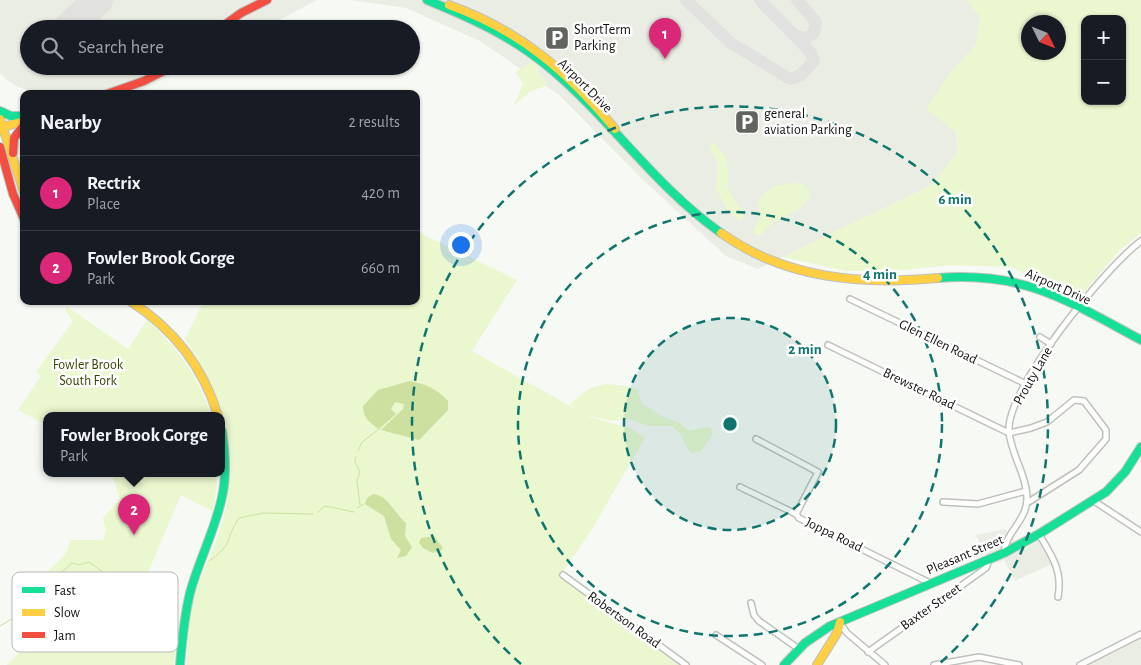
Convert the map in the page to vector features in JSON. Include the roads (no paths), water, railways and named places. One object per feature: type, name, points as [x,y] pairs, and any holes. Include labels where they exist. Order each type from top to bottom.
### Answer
[{"type":"main road","points":[[231,20],[267,0]]},
{"type":"main road","name":"Airport Drive","points":[[427,0],[496,31],[529,52],[562,78],[684,204],[715,230],[765,259],[805,273],[844,280],[873,282],[971,276],[998,278],[1030,286],[1141,340]]},
{"type":"main road","name":"Airport Drive","points":[[433,0],[486,18],[535,48],[561,69],[592,101],[639,158]]},
{"type":"main road","points":[[118,90],[156,75]]},
{"type":"main road","points":[[0,111],[11,116],[20,116]]},
{"type":"main road","points":[[1,124],[20,117]]},
{"type":"main road","points":[[1,124],[20,122]]},
{"type":"main road","points":[[1,124],[20,181]]},
{"type":"main road","points":[[16,170],[13,146],[20,130]]},
{"type":"main road","points":[[0,147],[20,207]]},
{"type":"main road","points":[[136,305],[157,320],[184,349],[204,381],[216,412]]},
{"type":"main road","name":"Pleasant Street","points":[[784,665],[817,634],[930,583],[1007,552],[1094,501],[1119,480],[1141,447]]},
{"type":"main road","points":[[180,665],[185,618],[190,594],[219,516],[224,477]]},
{"type":"main road","points":[[817,665],[825,650],[838,634],[840,622]]},
{"type":"street","name":"Prouty Lane","points":[[1027,503],[1026,491],[1009,433],[1014,407],[1051,344],[1078,308],[1119,260],[1141,241]]},
{"type":"street","name":"Glen Ellen Road","points":[[850,299],[1026,384]]},
{"type":"street","points":[[1040,337],[1051,344]]},
{"type":"street","name":"Brewster Road","points":[[828,345],[1009,433]]},
{"type":"street","points":[[1007,552],[1004,545],[1019,521],[1027,503],[1079,470],[1105,442],[1107,433],[1085,402],[1077,399],[1047,422],[1009,433]]},
{"type":"street","points":[[756,439],[818,472],[796,514]]},
{"type":"street","name":"Joppa Road","points":[[740,487],[930,583]]},
{"type":"street","points":[[943,502],[978,504],[1026,491]]},
{"type":"street","points":[[1094,501],[1141,532]]},
{"type":"street","points":[[1039,534],[1058,569],[1060,587],[1058,597]]},
{"type":"street","name":"Baxter Street","points":[[868,652],[986,568],[989,560]]},
{"type":"street","name":"Robertson Road","points":[[563,575],[686,665]]},
{"type":"street","points":[[751,603],[754,615],[759,620],[799,649]]},
{"type":"street","points":[[840,622],[846,633],[885,665]]},
{"type":"street","points":[[716,634],[762,665]]},
{"type":"street","points":[[1080,665],[1141,634]]},
{"type":"street","points":[[934,665],[979,657],[1019,665]]},
{"type":"waterway","points":[[358,451],[362,442],[379,429]]},
{"type":"waterway","points":[[356,457],[355,462],[360,472],[357,481],[360,505]]},
{"type":"waterway","points":[[357,508],[364,504]]},
{"type":"waterway","points":[[318,512],[325,506],[354,512]]},
{"type":"waterway","points":[[209,561],[223,550],[239,518],[263,513],[313,514]]},
{"type":"waterway","points":[[62,572],[72,563],[79,565],[89,562],[103,572]]},
{"type":"waterway","points":[[0,626],[12,619]]},
{"type":"place","name":"ShortTerm Parking","points":[[557,38]]},
{"type":"place","name":"Rectrix","points":[[665,59]]},
{"type":"place","name":"general aviation Parking","points":[[747,122]]},
{"type":"place","name":"Fowler Brook Gorge","points":[[134,535]]},
{"type":"park label","name":"Fowler Brook South Fork","points":[[88,374]]}]
